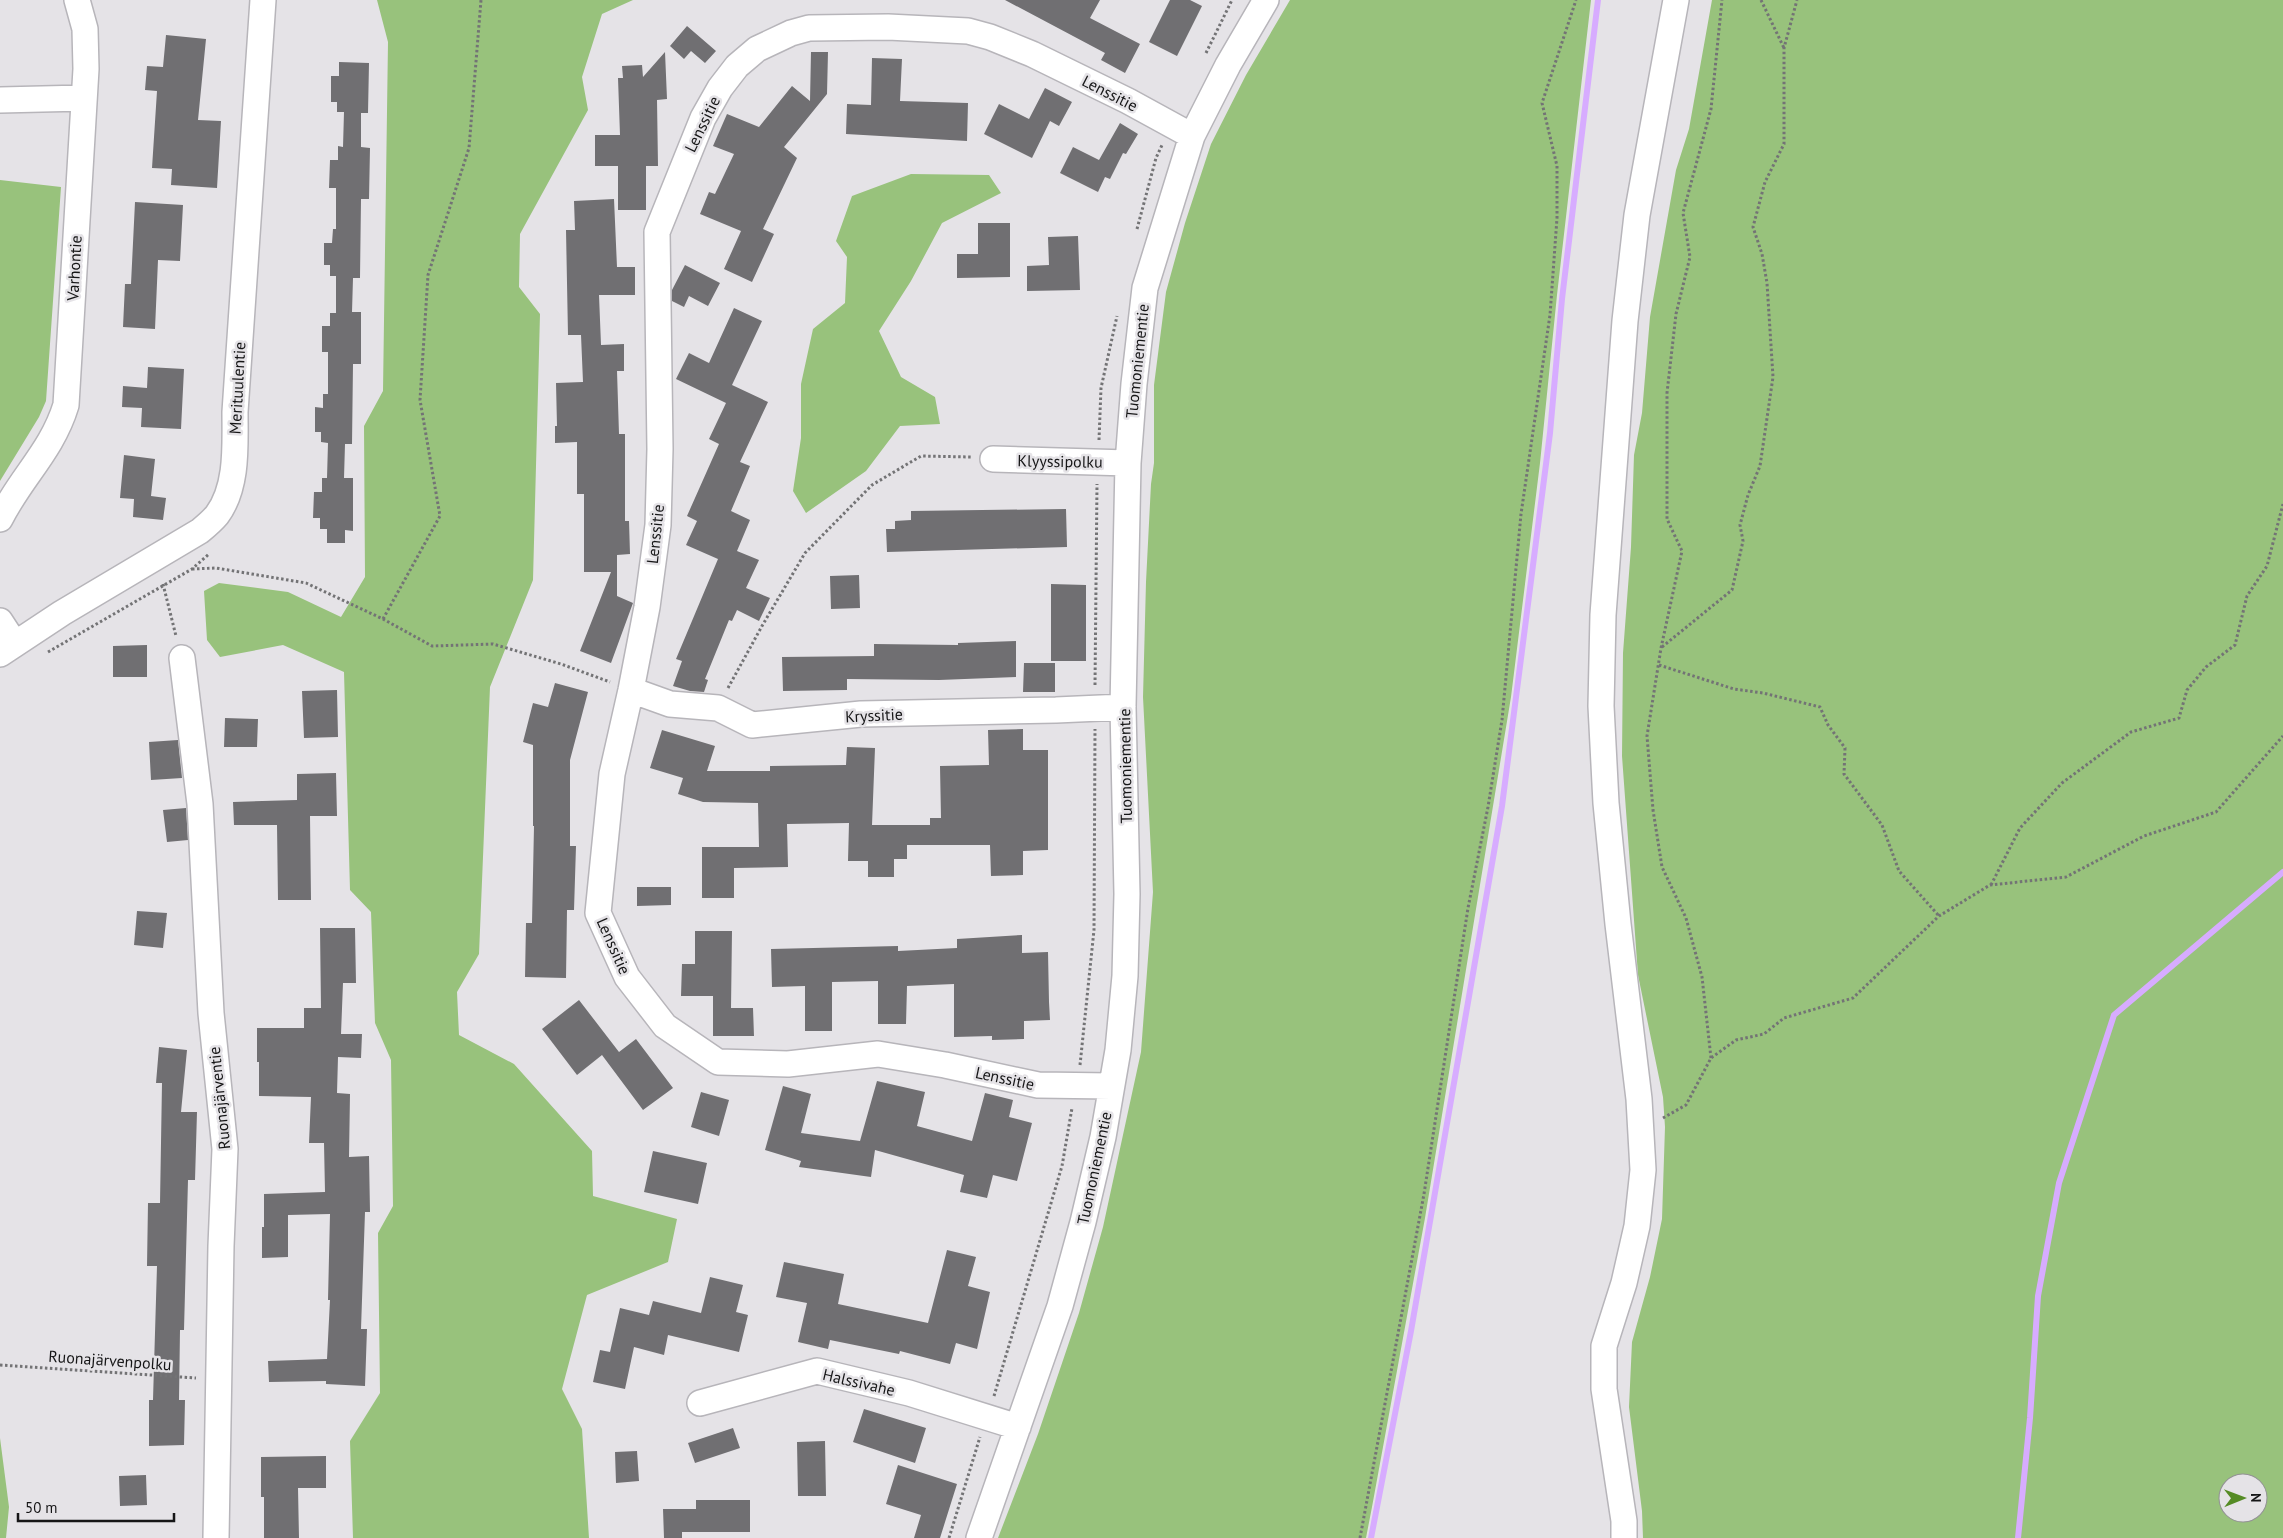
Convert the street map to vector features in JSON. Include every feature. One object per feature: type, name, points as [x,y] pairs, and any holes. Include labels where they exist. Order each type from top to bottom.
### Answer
[{"type":"street","name":"Varhontie","points":[[0,519],[51,442],[60,425],[66,405],[84,98],[85,29],[77,0]]},
{"type":"street","name":"Merituulentie","points":[[8,649],[62,613],[200,531],[217,515],[229,494],[234,452],[235,412],[263,0]]},
{"type":"street","name":"Tuomoniementie","points":[[979,1538],[1060,1306],[1078,1241],[1102,1137],[1118,1050],[1125,976],[1128,894],[1124,707],[1128,463],[1134,384],[1145,288],[1182,130],[1228,65],[1266,0]]},
{"type":"street","points":[[1624,1538],[1624,1521],[1604,1389],[1604,1346],[1624,1283],[1637,1226],[1643,1170],[1642,1130],[1606,803],[1602,706],[1603,615],[1625,322],[1637,215],[1676,0]]},
{"type":"street","name":"Lenssitie","points":[[1111,1086],[1038,1085],[945,1065],[878,1054],[788,1064],[718,1062],[664,1026],[627,977],[598,913],[612,774],[631,690],[658,525],[660,430],[657,232],[703,118],[720,88],[737,66],[757,49],[791,33],[810,28],[888,27],[968,31],[990,36],[1032,54],[1182,130]]},
{"type":"street","points":[[0,100],[84,98]]},
{"type":"street","name":"Klyyssipolku","points":[[992,459],[1128,463]]},
{"type":"street","points":[[0,621],[8,649]]},
{"type":"street","name":"Ruonajärventie","points":[[182,658],[200,804],[211,1013],[226,1149],[216,1538]]},
{"type":"street","name":"Kryssitie","points":[[631,690],[670,704],[718,708],[752,725],[861,714],[1124,707]]},
{"type":"street","name":"Halssivahe","points":[[700,1403],[817,1371],[909,1393],[1018,1427]]},
{"type":"path","points":[[383,619],[440,516],[420,400],[428,275],[469,148],[481,0]]},
{"type":"path","points":[[1206,55],[1232,0]]},
{"type":"path","points":[[1360,1538],[1424,1194],[1468,908],[1488,808],[1502,720],[1521,514],[1550,315],[1557,218],[1557,166],[1542,103],[1576,0]]},
{"type":"path","points":[[1711,1058],[1702,977],[1686,918],[1662,867],[1653,810],[1647,736],[1661,648],[1682,551],[1667,519],[1667,393],[1676,314],[1690,257],[1683,212],[1711,109],[1722,0]]},
{"type":"path","points":[[1761,0],[1784,48]]},
{"type":"path","points":[[1661,648],[1732,590],[1743,541],[1740,525],[1748,495],[1760,466],[1773,377],[1767,283],[1762,254],[1753,227],[1766,182],[1784,144],[1784,48],[1797,0]]},
{"type":"path","points":[[1136,233],[1156,158],[1182,130]]},
{"type":"path","points":[[949,1538],[1062,1166],[1081,1057],[1094,930],[1094,707],[1101,388],[1117,315]]},
{"type":"path","points":[[718,708],[762,626],[805,553],[872,485],[921,456],[992,459]]},
{"type":"path","points":[[1990,885],[2020,828],[2062,783],[2131,732],[2179,718],[2187,690],[2206,667],[2234,645],[2246,596],[2267,566],[2283,504]]},
{"type":"path","points":[[192,569],[216,568],[306,582],[383,619],[432,646],[493,644],[561,664],[631,690]]},
{"type":"path","points":[[163,584],[182,658]]},
{"type":"path","points":[[1659,665],[1734,689],[1763,693],[1820,707],[1828,725],[1845,748],[1844,774],[1882,825],[1899,871],[1938,916]]},
{"type":"path","points":[[1642,1130],[1686,1105],[1711,1058],[1736,1040],[1764,1034],[1784,1018],[1852,998],[1938,916],[1990,885],[2066,877],[2144,836],[2216,812],[2283,736]]},
{"type":"path","name":"Ruonajärvenpolku","points":[[0,1365],[219,1380]]},
{"type":"green space","points":[[377,0],[633,0],[602,14],[582,77],[588,110],[520,234],[519,287],[540,314],[533,580],[490,687],[479,954],[457,992],[459,1035],[514,1064],[592,1151],[593,1196],[677,1219],[668,1262],[587,1295],[562,1389],[582,1429],[589,1538],[353,1538],[350,1441],[380,1393],[378,1233],[393,1206],[391,1060],[375,1023],[371,912],[350,890],[344,672],[283,645],[220,657],[207,640],[204,591],[219,583],[288,592],[341,617],[365,577],[364,426],[383,391],[388,42]]},
{"type":"green space","points":[[1290,0],[1591,0],[1540,463],[1511,697],[1425,1218],[1372,1507],[1366,1538],[998,1538],[1038,1434],[1079,1313],[1103,1227],[1141,1052],[1153,892],[1143,697],[1146,582],[1151,484],[1154,463],[1154,385],[1166,292],[1185,223],[1211,144],[1246,75]]},
{"type":"green space","points":[[1712,0],[2283,0],[2283,1538],[1643,1538],[1642,1511],[1629,1407],[1632,1342],[1650,1277],[1662,1219],[1665,1127],[1663,1097],[1638,975],[1622,756],[1623,653],[1631,547],[1634,455],[1642,413],[1650,317],[1676,170],[1689,129]]},
{"type":"green space","points":[[911,174],[989,175],[1001,193],[942,223],[911,281],[879,331],[901,377],[935,397],[940,424],[900,426],[866,471],[806,513],[793,491],[801,438],[801,384],[813,329],[845,303],[847,257],[836,241],[852,196]]},
{"type":"green space","points":[[0,180],[61,187],[46,401],[39,417],[0,481]]},
{"type":"green space","points":[[0,1438],[9,1507],[6,1538],[0,1538]]},
{"type":"building","points":[[1005,0],[1100,0],[1090,18],[1140,44],[1125,73],[1101,60],[1105,53]]},
{"type":"building","points":[[1170,0],[1190,0],[1202,6],[1177,56],[1149,42]]},
{"type":"building","points":[[687,26],[716,51],[705,63],[691,51],[684,59],[670,46]]},
{"type":"building","points":[[166,35],[206,39],[198,120],[221,121],[217,188],[171,185],[172,169],[152,168],[157,91],[145,90],[147,66],[163,67]]},
{"type":"building","points":[[665,52],[667,99],[657,100],[658,166],[646,166],[646,210],[618,210],[618,166],[595,166],[595,135],[620,135],[618,78],[623,78],[622,66],[642,65],[643,77]]},
{"type":"building","points":[[811,52],[828,52],[827,94],[784,147],[797,158],[763,229],[774,234],[752,282],[724,269],[741,231],[700,214],[709,192],[715,194],[734,154],[713,146],[727,114],[759,127],[792,86],[810,101]]},
{"type":"building","points":[[872,58],[902,59],[900,101],[968,103],[967,141],[846,134],[847,104],[871,105]]},
{"type":"building","points":[[339,62],[369,63],[368,113],[361,113],[361,147],[370,148],[369,199],[361,199],[360,278],[353,278],[352,312],[361,312],[361,364],[353,364],[352,444],[345,444],[344,478],[353,478],[353,531],[345,530],[345,543],[327,543],[327,529],[320,529],[320,518],[313,518],[314,492],[322,492],[322,478],[327,478],[328,443],[321,442],[321,432],[315,432],[315,407],[323,408],[323,394],[328,394],[328,352],[322,352],[322,326],[330,326],[330,313],[336,313],[336,276],[330,276],[330,265],[324,265],[324,243],[332,243],[333,229],[336,229],[336,188],[329,188],[330,160],[338,160],[338,146],[343,147],[344,112],[337,112],[337,102],[331,102],[331,76],[339,76]]},
{"type":"building","points":[[1045,88],[1072,102],[1059,126],[1050,121],[1032,158],[984,134],[999,104],[1029,119]]},
{"type":"building","points":[[1120,123],[1138,134],[1126,154],[1123,153],[1110,179],[1105,177],[1098,192],[1060,173],[1073,147],[1099,160]]},
{"type":"building","points":[[614,199],[617,267],[635,267],[635,295],[599,295],[601,345],[624,344],[624,371],[617,371],[619,434],[625,434],[625,521],[629,521],[630,554],[617,555],[617,596],[633,603],[611,663],[580,651],[611,572],[584,572],[584,494],[577,494],[577,442],[555,443],[555,426],[557,426],[556,383],[583,382],[581,335],[568,335],[566,230],[575,230],[574,201]]},
{"type":"building","points":[[135,202],[183,205],[180,261],[158,260],[155,329],[123,327],[125,284],[131,284]]},
{"type":"building","points":[[978,223],[1010,223],[1010,277],[957,278],[957,254],[978,254]]},
{"type":"building","points":[[1078,236],[1080,290],[1027,291],[1027,266],[1049,265],[1048,237]]},
{"type":"building","points":[[685,265],[720,283],[708,306],[689,296],[684,307],[672,301],[672,290]]},
{"type":"building","points":[[734,308],[762,321],[732,385],[768,402],[740,462],[750,466],[731,511],[750,520],[737,551],[759,560],[746,588],[770,598],[759,621],[737,610],[732,621],[729,620],[705,679],[708,680],[704,692],[690,691],[673,686],[682,661],[676,659],[718,559],[686,545],[697,521],[687,516],[719,444],[709,439],[726,403],[676,379],[689,353],[709,363]]},
{"type":"building","points":[[148,367],[184,369],[181,429],[141,427],[142,408],[122,407],[123,386],[147,388]]},
{"type":"building","points":[[124,455],[155,459],[151,496],[166,498],[163,520],[133,517],[134,499],[120,498]]},
{"type":"building","points":[[1066,509],[1067,547],[887,552],[886,529],[895,529],[895,521],[911,520],[911,511]]},
{"type":"building","points":[[859,575],[860,608],[831,609],[830,576]]},
{"type":"building","points":[[1051,584],[1086,585],[1086,661],[1051,661]]},
{"type":"building","points":[[1016,641],[1016,677],[939,680],[847,679],[847,690],[783,691],[782,657],[874,656],[874,644],[958,645],[958,643]]},
{"type":"building","points":[[147,645],[147,677],[113,677],[113,646]]},
{"type":"building","points":[[1024,663],[1055,663],[1055,692],[1023,692]]},
{"type":"building","points":[[555,683],[588,692],[570,760],[570,846],[576,846],[574,910],[567,910],[566,978],[525,977],[526,923],[532,923],[534,826],[533,745],[523,742],[533,703],[548,707]]},
{"type":"building","points":[[337,690],[338,737],[304,738],[302,691]]},
{"type":"building","points":[[225,718],[258,719],[257,747],[224,747]]},
{"type":"building","points":[[1023,729],[1023,750],[1048,750],[1048,850],[1023,851],[1023,875],[991,876],[990,845],[907,845],[907,859],[894,859],[894,877],[868,877],[868,861],[848,861],[849,823],[787,824],[788,867],[734,868],[734,898],[702,898],[702,847],[759,847],[758,803],[703,802],[678,794],[683,778],[650,768],[662,730],[715,746],[707,771],[770,771],[770,766],[846,765],[847,747],[875,748],[872,825],[930,825],[930,818],[941,818],[940,766],[989,765],[988,730]]},
{"type":"building","points":[[178,740],[182,778],[151,780],[149,742]]},
{"type":"building","points":[[336,773],[337,816],[310,816],[311,900],[278,900],[277,825],[234,825],[233,802],[297,800],[297,774]]},
{"type":"building","points":[[186,808],[188,840],[167,842],[163,810]]},
{"type":"building","points":[[637,887],[671,887],[671,905],[637,906]]},
{"type":"building","points":[[137,911],[167,913],[163,948],[134,945]]},
{"type":"building","points":[[320,928],[355,928],[356,983],[343,983],[341,1034],[362,1034],[361,1058],[338,1057],[337,1093],[350,1094],[349,1157],[369,1156],[370,1212],[365,1212],[361,1329],[367,1329],[365,1386],[326,1384],[326,1381],[269,1382],[268,1361],[327,1359],[330,1300],[328,1300],[330,1214],[288,1215],[288,1257],[262,1258],[264,1194],[325,1192],[324,1143],[309,1143],[311,1097],[259,1096],[259,1062],[257,1062],[257,1028],[304,1028],[304,1008],[321,1008]]},
{"type":"building","points":[[695,931],[732,931],[731,1008],[753,1008],[754,1036],[713,1036],[713,996],[681,996],[682,964],[695,964]]},
{"type":"building","points":[[1022,935],[1022,953],[1048,952],[1050,1020],[1024,1021],[1024,1039],[992,1040],[992,1036],[954,1037],[954,984],[907,986],[906,1024],[878,1024],[878,981],[832,982],[832,1031],[805,1031],[805,986],[772,987],[771,949],[898,946],[898,951],[957,948],[957,939]]},
{"type":"building","points":[[579,1000],[619,1052],[636,1039],[673,1088],[643,1110],[602,1055],[577,1075],[542,1029]]},
{"type":"building","points":[[159,1047],[187,1050],[181,1112],[197,1112],[195,1180],[188,1180],[184,1330],[180,1330],[179,1400],[185,1400],[184,1445],[149,1446],[149,1400],[153,1400],[157,1266],[147,1266],[148,1203],[160,1203],[162,1083],[156,1083]]},
{"type":"building","points":[[877,1081],[925,1092],[917,1126],[972,1141],[985,1093],[1013,1100],[1009,1117],[1032,1123],[1017,1181],[993,1175],[987,1198],[960,1192],[964,1175],[875,1150],[871,1177],[799,1167],[801,1161],[765,1150],[783,1086],[811,1094],[801,1133],[860,1141]]},
{"type":"building","points":[[701,1092],[729,1100],[719,1136],[691,1127]]},
{"type":"building","points":[[653,1151],[707,1163],[698,1204],[644,1192]]},
{"type":"building","points":[[947,1250],[976,1257],[968,1286],[990,1292],[977,1349],[956,1343],[950,1364],[900,1351],[899,1354],[830,1340],[828,1349],[798,1342],[807,1303],[776,1297],[784,1262],[844,1274],[838,1304],[928,1323]]},
{"type":"building","points":[[710,1277],[743,1285],[736,1312],[748,1315],[739,1352],[668,1335],[664,1355],[634,1347],[625,1389],[593,1382],[600,1350],[610,1352],[620,1308],[649,1315],[653,1301],[701,1313]]},
{"type":"building","points":[[864,1409],[926,1428],[915,1463],[853,1442]]},
{"type":"building","points":[[733,1428],[740,1448],[695,1463],[688,1443]]},
{"type":"building","points":[[825,1441],[826,1496],[798,1496],[797,1442]]},
{"type":"building","points":[[637,1451],[639,1481],[616,1483],[615,1452]]},
{"type":"building","points":[[326,1456],[326,1488],[298,1488],[299,1538],[264,1538],[264,1497],[261,1497],[261,1457]]},
{"type":"building","points":[[898,1465],[957,1484],[940,1538],[914,1538],[921,1515],[886,1504]]},
{"type":"building","points":[[146,1475],[147,1505],[120,1506],[119,1476]]},
{"type":"building","points":[[696,1500],[750,1500],[750,1532],[682,1532],[682,1538],[664,1538],[663,1509],[696,1509]]},
{"type":"waterway","points":[[1371,1538],[1411,1331],[1502,806],[1550,433],[1562,299],[1598,0]]},
{"type":"waterway","points":[[2018,1538],[2030,1418],[2038,1296],[2059,1183],[2114,1015],[2283,872]]}]
